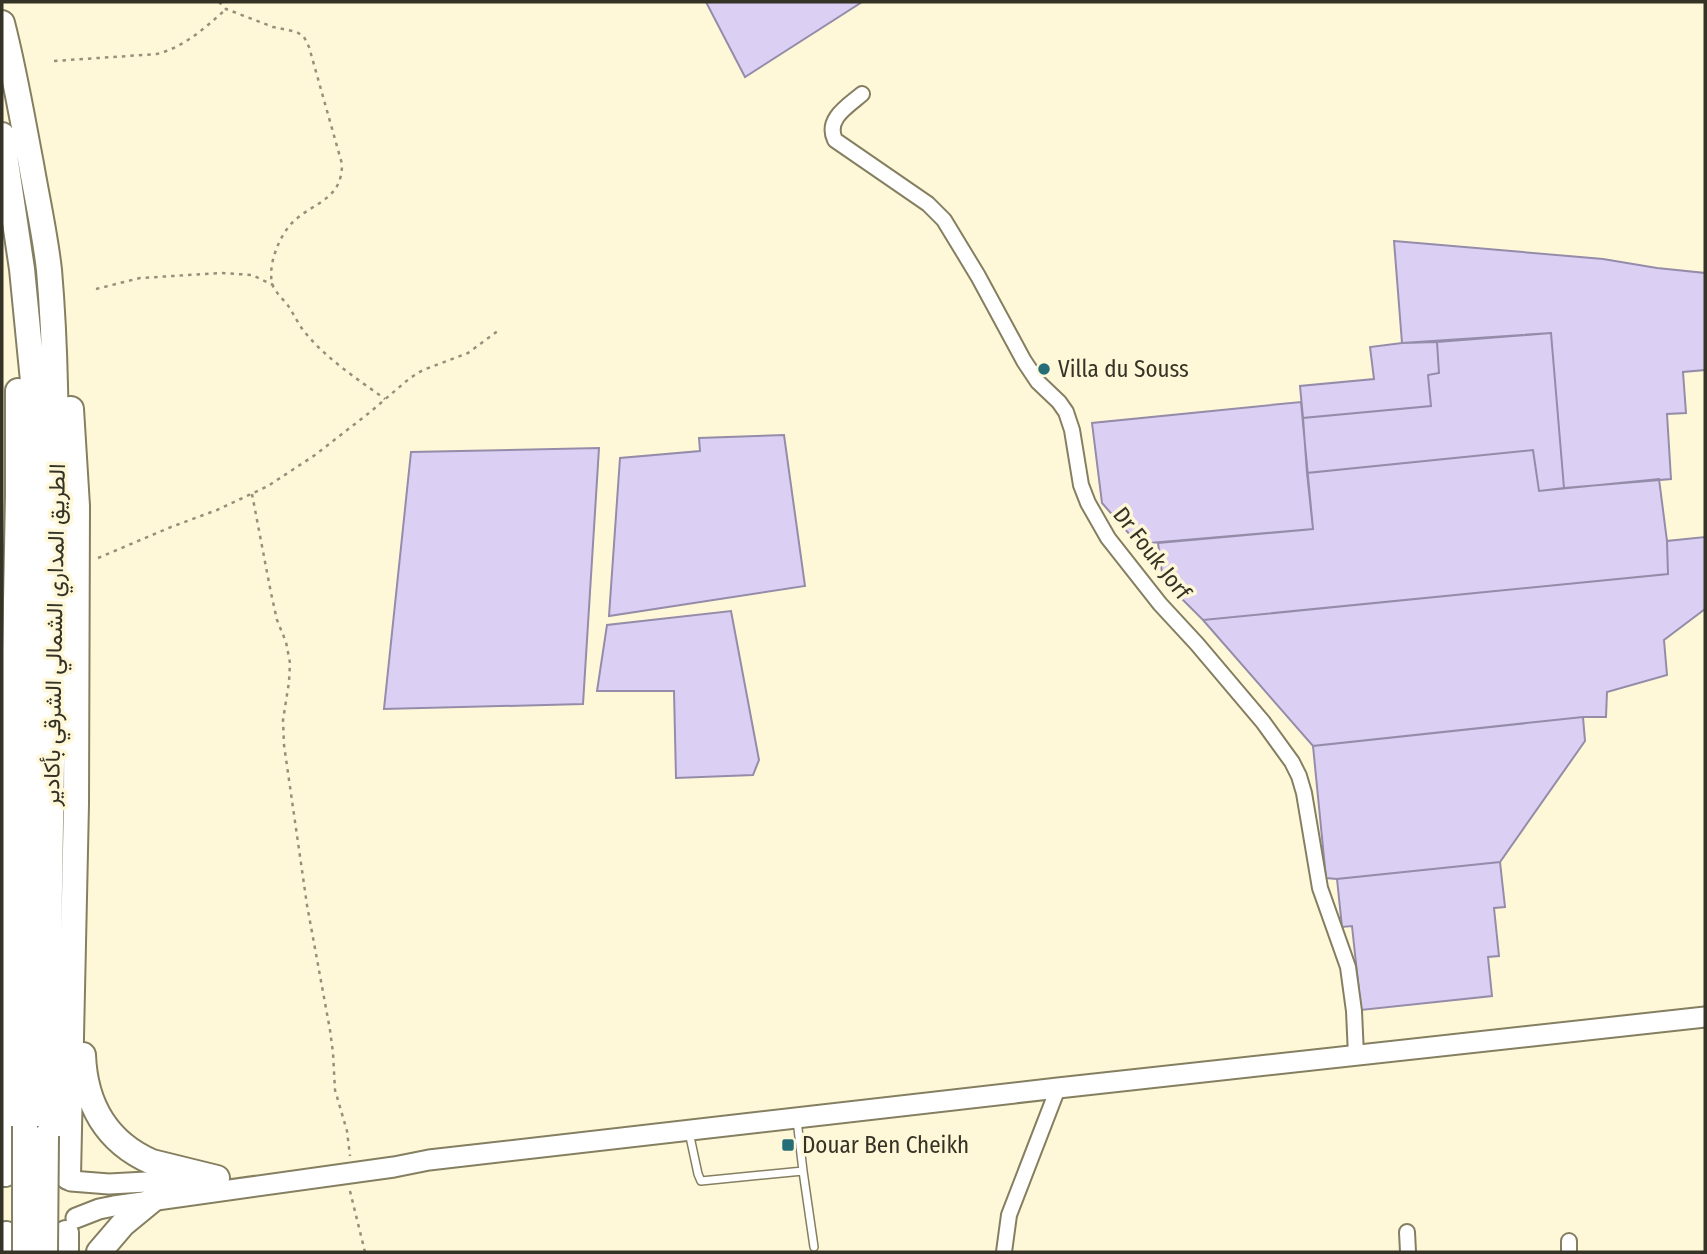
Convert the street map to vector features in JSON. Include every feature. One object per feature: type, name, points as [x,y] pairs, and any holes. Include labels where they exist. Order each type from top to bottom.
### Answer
[{"type":"highway","name":"الطريق المداري الشمالي الشرقي بأكادير","points":[[2,23],[39,207],[48,267],[56,421],[56,510],[36,1131],[24,1252]]},
{"type":"highway","name":"الطريق المداري الشمالي الشرقي بأكادير","points":[[2,135],[22,270],[36,438],[36,1131],[44,1252]]},
{"type":"highway","points":[[3,1176],[18,496],[18,385],[27,325]]},
{"type":"highway","points":[[53,326],[72,413],[77,506],[76,804],[69,1179]]},
{"type":"highway","points":[[72,988],[82,1028],[87,1088],[97,1114],[109,1131],[122,1145],[152,1162],[217,1178]]},
{"type":"highway","points":[[2,1032],[8,993]]},
{"type":"highway","points":[[99,1252],[122,1224],[151,1201]]},
{"type":"main road","points":[[69,1179],[109,1184],[402,1166],[429,1160],[1058,1088],[1705,1017]]},
{"type":"main road","points":[[3,1176],[20,1165],[37,1162],[54,1166],[69,1179],[78,1199],[69,1234]]},
{"type":"main road","points":[[4,1239],[36,1247],[47,1245],[69,1234],[99,1209],[348,1168]]},
{"type":"street","name":"Dr Fouk Jorf","points":[[863,94],[833,122],[832,133],[835,140],[928,204],[944,220],[1024,361],[1038,382],[1066,412],[1081,485],[1108,538],[1160,604],[1264,722],[1292,762],[1304,793],[1320,888],[1348,967],[1353,998],[1356,1055]]},
{"type":"street","points":[[1004,1252],[1009,1215],[1058,1088]]},
{"type":"street","points":[[1407,1232],[1408,1252]]},
{"type":"lane","points":[[796,1118],[814,1247]]},
{"type":"lane","points":[[688,1131],[701,1181],[803,1171]]},
{"type":"path","points":[[219,2],[226,9],[273,27],[297,32],[304,37],[315,66],[342,164],[337,187],[292,222],[278,242],[273,264],[273,285]]},
{"type":"path","points":[[54,61],[157,54],[167,51],[197,34],[226,9]]},
{"type":"path","points":[[96,289],[140,278],[222,273],[252,275],[273,285],[305,332],[385,399]]},
{"type":"path","points":[[98,558],[252,495],[284,477],[410,378],[422,370],[468,353],[499,330]]},
{"type":"path","points":[[252,495],[277,620],[286,642],[290,663],[283,720],[284,745],[307,905],[332,1039],[335,1090],[347,1131],[348,1168],[365,1252]]},
{"type":"building","points":[[706,2],[862,2],[745,77]]},
{"type":"building","points":[[1394,241],[1603,259],[1705,273],[1705,370],[1683,372],[1686,413],[1667,414],[1671,479],[1564,488],[1551,333],[1402,343]]},
{"type":"building","points":[[1551,333],[1564,488],[1539,491],[1533,450],[1307,473],[1303,418],[1431,406],[1428,375],[1439,373],[1437,342]]},
{"type":"building","points":[[1437,342],[1439,373],[1428,375],[1431,406],[1303,418],[1300,386],[1374,379],[1370,347]]},
{"type":"building","points":[[1301,402],[1313,529],[1138,544],[1102,503],[1092,423]]},
{"type":"building","points":[[784,435],[805,586],[609,616],[620,458],[700,451],[699,438]]},
{"type":"building","points":[[599,448],[583,704],[384,709],[411,452]]},
{"type":"building","points":[[1533,450],[1539,491],[1659,479],[1667,541],[1668,574],[1203,620],[1163,580],[1158,543],[1313,529],[1307,473]]},
{"type":"building","points":[[1705,537],[1705,609],[1664,640],[1667,675],[1607,692],[1606,717],[1583,717],[1313,746],[1203,620],[1668,574],[1667,541]]},
{"type":"building","points":[[731,611],[759,760],[753,775],[676,778],[674,691],[597,691],[607,625]]},
{"type":"building","points":[[1583,717],[1585,741],[1500,862],[1326,878],[1313,746]]},
{"type":"building","points":[[1500,862],[1505,907],[1494,908],[1499,956],[1488,957],[1492,996],[1361,1010],[1352,926],[1342,927],[1337,879]]},
{"type":"place","name":"Villa du Souss","points":[[1044,369]]},
{"type":"place","name":"Douar Ben Cheikh","points":[[788,1145]]}]
